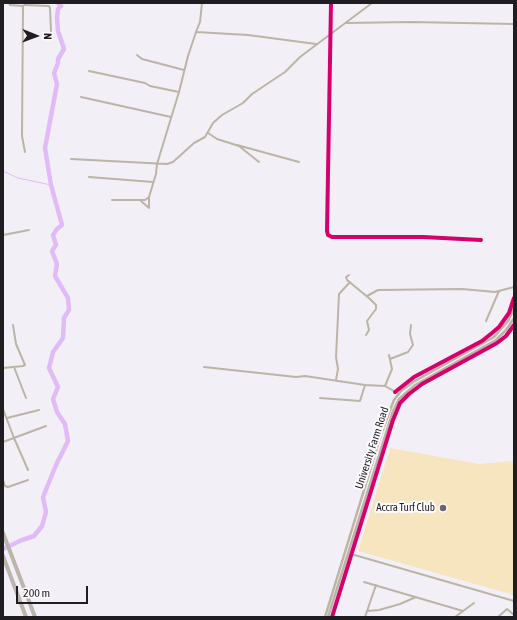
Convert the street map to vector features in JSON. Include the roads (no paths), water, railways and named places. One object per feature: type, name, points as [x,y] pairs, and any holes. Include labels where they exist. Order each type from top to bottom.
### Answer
[{"type":"highway","points":[[3,533],[35,617]]},
{"type":"highway","points":[[3,556],[26,617]]},
{"type":"street","points":[[9,3],[10,5],[49,6],[51,31]]},
{"type":"street","points":[[141,201],[149,208],[149,197],[156,174],[157,164],[192,43],[200,22],[202,3]]},
{"type":"street","points":[[331,3],[328,235],[332,237],[423,237],[481,240]]},
{"type":"street","points":[[71,159],[157,164],[167,164],[173,162],[193,144],[205,137],[213,123],[222,115],[243,103],[252,94],[285,72],[316,44],[372,3]]},
{"type":"street","points":[[25,5],[22,136],[25,152]]},
{"type":"street","points":[[345,23],[411,22],[514,24]]},
{"type":"street","points":[[196,32],[248,35],[316,44]]},
{"type":"street","points":[[137,55],[146,60],[184,70]]},
{"type":"street","points":[[89,71],[179,92]]},
{"type":"street","points":[[81,97],[171,117]]},
{"type":"street","points":[[208,134],[216,139],[299,162]]},
{"type":"street","points":[[237,145],[259,162]]},
{"type":"street","points":[[89,177],[153,182]]},
{"type":"street","points":[[112,200],[141,201],[149,197]]},
{"type":"street","points":[[3,235],[29,230]]},
{"type":"street","points":[[349,274],[347,279],[367,296],[376,307],[367,321],[369,330],[366,335]]},
{"type":"street","points":[[336,381],[338,369],[336,358],[339,294],[350,282]]},
{"type":"street","points":[[367,296],[378,290],[462,289],[491,292],[514,287]]},
{"type":"street","points":[[486,321],[499,291]]},
{"type":"street","points":[[395,392],[414,377],[482,341],[499,327],[509,314],[514,298]]},
{"type":"street","name":"University Farm Road","points":[[325,617],[390,410],[398,394],[413,382],[494,337],[508,321],[514,309]]},
{"type":"street","name":"University Farm Road","points":[[328,617],[392,411],[399,399],[414,385],[496,340],[506,330],[514,318]]},
{"type":"street","points":[[390,358],[408,352],[413,345],[410,334],[411,325]]},
{"type":"street","points":[[332,617],[393,420],[400,403],[422,384],[497,343],[506,336],[514,325]]},
{"type":"street","points":[[3,368],[25,365],[16,344],[13,326]]},
{"type":"street","points":[[385,386],[392,369],[389,355]]},
{"type":"street","points":[[14,367],[26,398]]},
{"type":"street","points":[[204,367],[296,377],[305,376],[365,385],[385,386],[398,394]]},
{"type":"street","points":[[320,398],[360,401],[365,385]]},
{"type":"street","points":[[3,409],[28,470]]},
{"type":"street","points":[[7,418],[39,410]]},
{"type":"street","points":[[3,442],[46,426]]},
{"type":"street","points":[[3,480],[5,486],[8,487],[28,480]]},
{"type":"street","points":[[351,554],[514,601]]},
{"type":"street","points":[[364,582],[463,611]]},
{"type":"street","points":[[365,617],[376,585]]},
{"type":"street","points":[[367,611],[380,610],[416,597]]},
{"type":"street","points":[[455,617],[474,603]]},
{"type":"street","points":[[498,617],[507,609],[514,615]]},
{"type":"waterway","points":[[3,549],[34,536],[42,526],[46,512],[43,497],[68,441],[65,424],[57,412],[53,399],[58,387],[49,368],[53,352],[63,338],[64,318],[69,310],[68,298],[55,276],[57,264],[52,251],[56,245],[53,235],[62,225],[51,185],[45,148],[57,84],[54,73],[58,59],[64,49],[58,31],[57,17],[58,9],[61,6],[58,3]]},
{"type":"waterway","points":[[3,171],[18,178],[51,185]]},
{"type":"place","name":"Accra Turf Club","points":[[443,508]]}]
